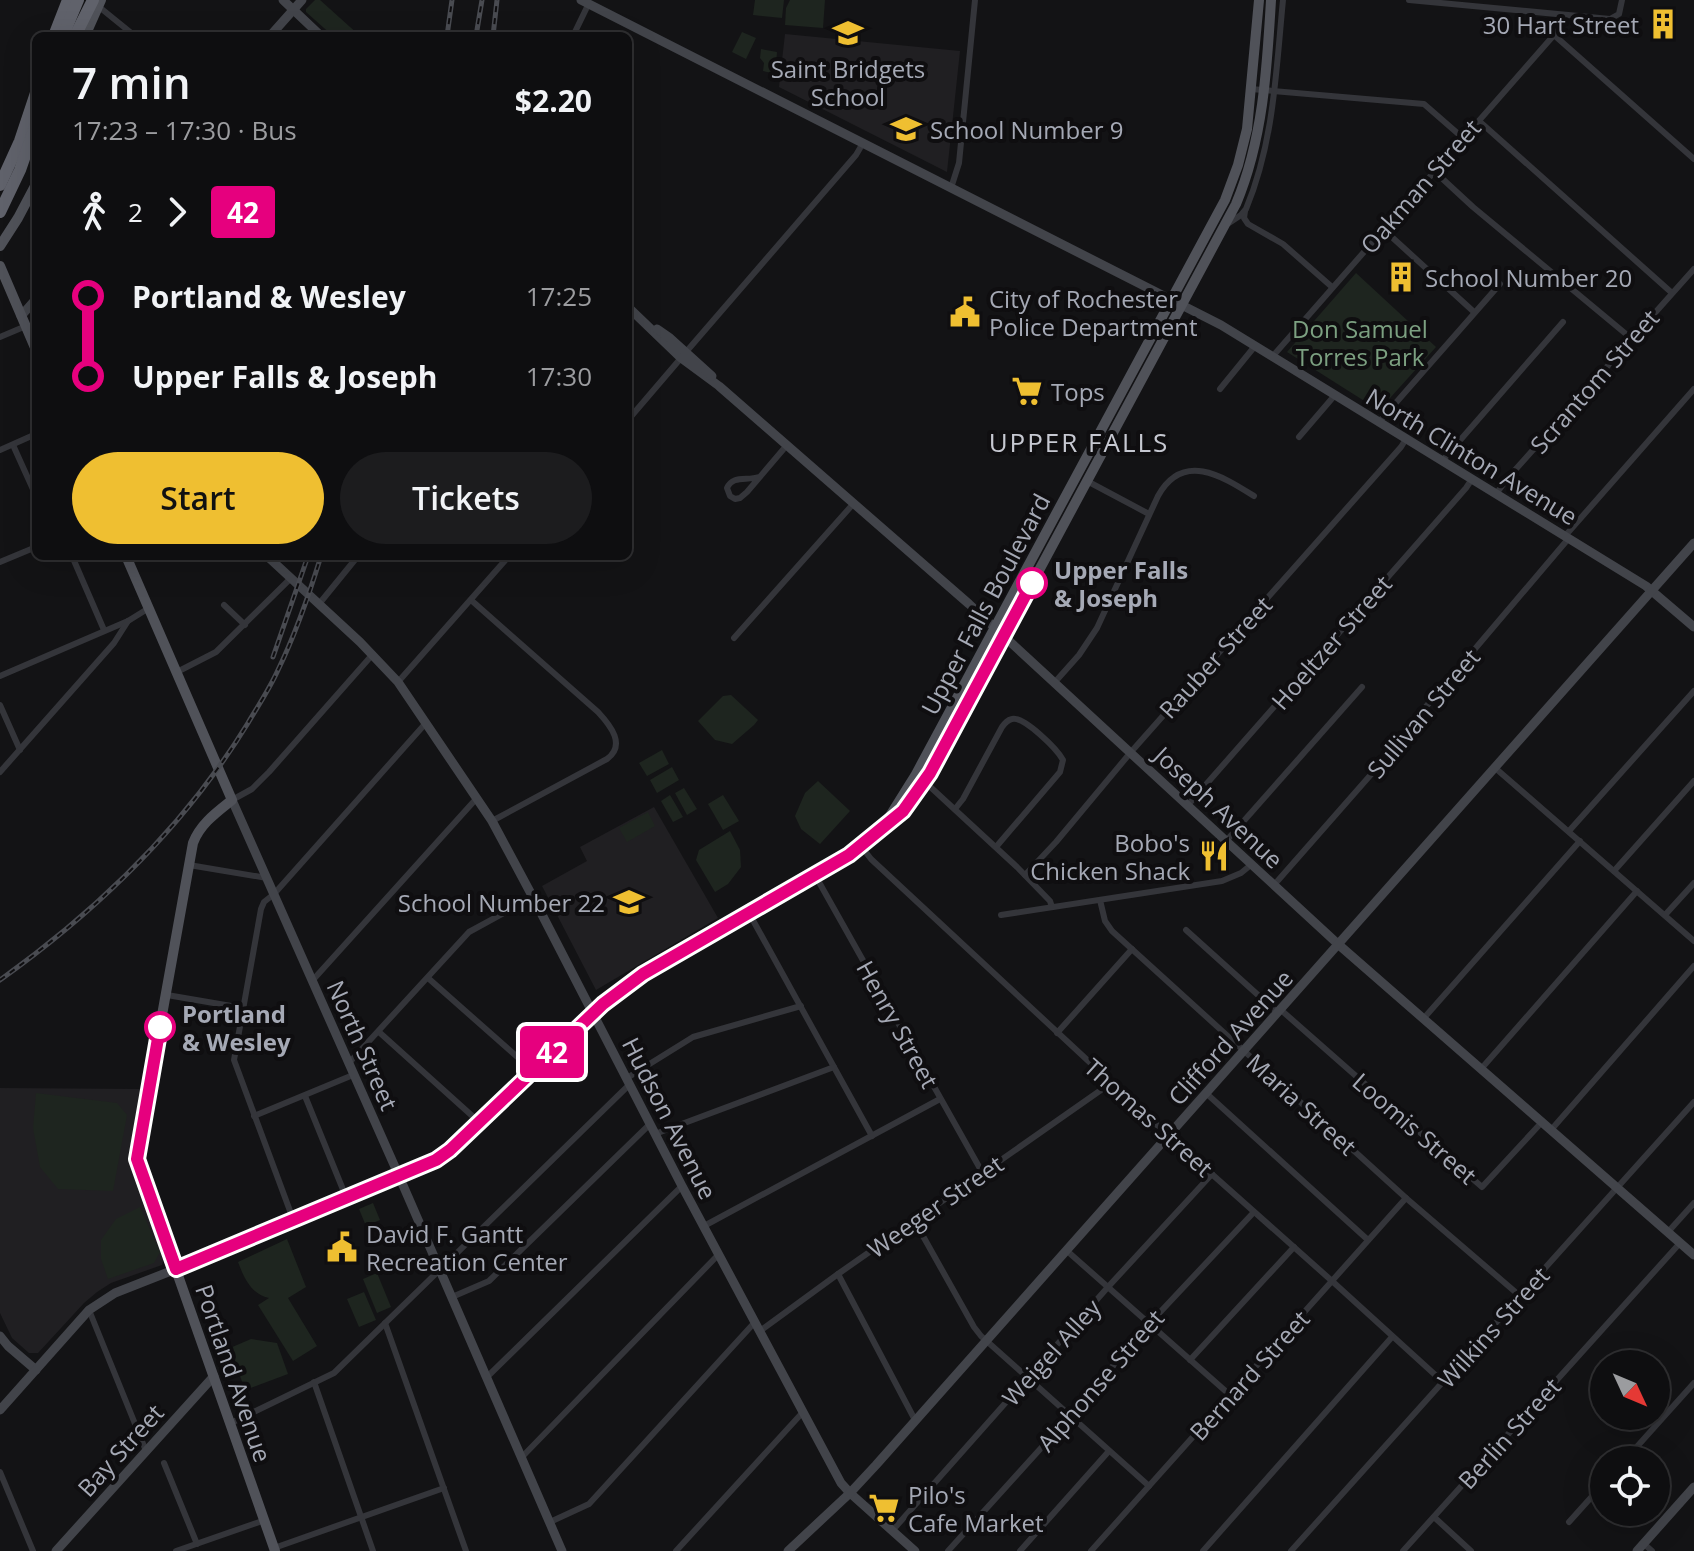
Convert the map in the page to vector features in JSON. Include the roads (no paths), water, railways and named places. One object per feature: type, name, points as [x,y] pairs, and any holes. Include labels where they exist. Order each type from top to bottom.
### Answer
[{"type":"highway","points":[[52,32],[59,0]]},
{"type":"highway","points":[[53,32],[68,0]]},
{"type":"highway","points":[[65,32],[78,0]]},
{"type":"highway","points":[[78,32],[98,2]]},
{"type":"highway","points":[[0,185],[32,121]]},
{"type":"highway","points":[[0,214],[15,182],[32,121]]},
{"type":"highway","points":[[0,214],[17,190],[32,158]]},
{"type":"main road","points":[[283,0],[316,32]]},
{"type":"main road","points":[[274,32],[302,0]]},
{"type":"main road","name":"Upper Falls Boulevard","points":[[176,1269],[445,1154],[617,992],[639,976],[815,875],[861,846],[885,824],[920,779],[1004,636],[1177,303],[1230,188],[1263,90],[1259,0]]},
{"type":"main road","name":"Upper Falls Boulevard","points":[[920,779],[995,628],[1177,303],[1222,232],[1240,195],[1259,125],[1271,0]]},
{"type":"main road","name":"North Clinton Avenue","points":[[587,1],[1221,325],[1653,591],[1694,627]]},
{"type":"main road","points":[[87,32],[98,2]]},
{"type":"main road","points":[[0,246],[32,192]]},
{"type":"main road","points":[[0,266],[32,338]]},
{"type":"main road","points":[[24,321],[32,306]]},
{"type":"main road","name":"Joseph Avenue","points":[[632,310],[661,340],[684,355],[1004,636],[1339,945],[1694,1255]]},
{"type":"main road","name":"Clifford Avenue","points":[[788,1551],[850,1493],[1694,543]]},
{"type":"main road","name":"North Street","points":[[128,560],[562,1551]]},
{"type":"main road","name":"Hudson Avenue","points":[[271,560],[373,654],[398,682],[492,821],[841,1483],[915,1551]]},
{"type":"main road","name":"Portland Avenue","points":[[232,800],[196,834],[137,1159],[275,1549]]},
{"type":"main road","points":[[0,1410],[89,1310],[115,1293],[176,1269]]},
{"type":"main road","points":[[0,1336],[36,1370]]},
{"type":"main road","name":"Bay Street","points":[[56,1551],[214,1376]]},
{"type":"main road","points":[[1640,1547],[1694,1487]]},
{"type":"street","points":[[951,188],[959,163],[975,0]]},
{"type":"street","points":[[1283,0],[1263,90],[1266,148],[1244,218],[1248,224],[1279,241],[1332,287]]},
{"type":"street","points":[[1409,0],[1610,19],[1620,12],[1622,0]]},
{"type":"street","points":[[575,32],[587,1]]},
{"type":"street","points":[[98,2],[131,32]]},
{"type":"street","name":"Oakman Street","points":[[1272,357],[1554,35],[1566,15]]},
{"type":"street","points":[[1554,35],[1694,159]]},
{"type":"street","points":[[1263,90],[1424,104],[1463,138]]},
{"type":"street","points":[[1479,121],[1672,293]]},
{"type":"street","points":[[632,415],[856,155],[863,143]]},
{"type":"street","points":[[1434,171],[1632,339]]},
{"type":"street","points":[[1222,232],[1245,211]]},
{"type":"street","points":[[1383,229],[1474,312]]},
{"type":"street","name":"Scrantom Street","points":[[1496,494],[1694,269]]},
{"type":"street","points":[[1379,422],[1500,284]]},
{"type":"street","points":[[0,337],[24,321]]},
{"type":"street","points":[[1442,461],[1563,322]]},
{"type":"street","points":[[1220,389],[1255,346]]},
{"type":"street","name":"Sullivan Street","points":[[1274,885],[1403,738],[1567,537],[1694,389]]},
{"type":"street","points":[[1299,437],[1335,395]]},
{"type":"street","points":[[0,450],[32,436]]},
{"type":"street","name":"Rauber Street","points":[[1025,875],[1406,439]]},
{"type":"street","points":[[13,445],[32,487]]},
{"type":"street","points":[[759,477],[731,481],[728,493],[735,499],[740,498],[759,477],[787,445]]},
{"type":"street","points":[[1055,682],[1097,628],[1165,484],[1177,475],[1190,471],[1210,472],[1254,496]]},
{"type":"street","name":"Hoeltzer Street","points":[[1188,805],[1472,479]]},
{"type":"street","points":[[1087,481],[1149,514]]},
{"type":"street","points":[[734,638],[854,503]]},
{"type":"street","points":[[0,562],[32,549]]},
{"type":"street","points":[[74,560],[104,630]]},
{"type":"street","points":[[319,604],[355,560]]},
{"type":"street","points":[[398,682],[506,560]]},
{"type":"street","points":[[177,672],[216,652],[291,578]]},
{"type":"street","points":[[471,600],[602,717],[614,735],[616,746],[615,752],[607,759],[492,821]]},
{"type":"street","points":[[224,605],[245,625]]},
{"type":"street","points":[[0,676],[128,621],[149,608]]},
{"type":"street","points":[[0,771],[114,643],[128,621]]},
{"type":"street","points":[[232,800],[252,789],[269,772],[373,654]]},
{"type":"street","points":[[1227,840],[1362,687]]},
{"type":"street","points":[[1569,831],[1694,691]]},
{"type":"street","points":[[0,705],[20,750]]},
{"type":"street","points":[[955,809],[1009,720],[1024,722],[1058,751],[1063,762],[1060,772],[996,847]]},
{"type":"street","points":[[293,1219],[234,1060],[261,909],[425,724]]},
{"type":"street","points":[[1494,767],[1694,941]]},
{"type":"street","points":[[920,779],[1025,875],[1052,907]]},
{"type":"street","points":[[1614,871],[1694,781]]},
{"type":"street","points":[[312,981],[476,799]]},
{"type":"street","points":[[1424,1018],[1580,841]]},
{"type":"street","name":"Thomas Street","points":[[861,846],[871,859],[1111,1083],[1443,1382]]},
{"type":"street","points":[[1001,915],[1225,880],[1252,864]]},
{"type":"street","points":[[189,865],[267,878]]},
{"type":"street","name":"Henry Street","points":[[815,875],[982,1172]]},
{"type":"street","points":[[1665,915],[1694,883]]},
{"type":"street","points":[[1481,1069],[1637,891]]},
{"type":"street","points":[[348,1064],[469,932],[533,897]]},
{"type":"street","name":"Maria Street","points":[[1100,900],[1109,928],[1406,1198],[1520,1296]]},
{"type":"street","points":[[749,913],[872,1136]]},
{"type":"street","points":[[1186,930],[1280,1012]]},
{"type":"street","points":[[1057,1033],[1132,949]]},
{"type":"street","points":[[1551,1130],[1694,966]]},
{"type":"street","points":[[428,978],[532,1070]]},
{"type":"street","points":[[167,995],[243,1008]]},
{"type":"street","points":[[231,1423],[334,1373],[629,1081],[693,1037],[801,1006]]},
{"type":"street","name":"Loomis Street","points":[[1280,1012],[1482,1187],[1542,1122]]},
{"type":"street","points":[[379,1032],[479,1122]]},
{"type":"street","points":[[655,1134],[834,1067]]},
{"type":"street","points":[[254,1116],[353,1075]]},
{"type":"street","name":"Weeger Street","points":[[550,1522],[589,1504],[758,1326],[838,1274],[1111,1083]]},
{"type":"street","points":[[1207,1094],[1368,1240]]},
{"type":"street","points":[[305,1096],[346,1197]]},
{"type":"street","points":[[704,1226],[940,1099]]},
{"type":"street","name":"Wilkins Street","points":[[1291,1551],[1694,1102]]},
{"type":"street","points":[[452,1297],[489,1281],[650,1124]]},
{"type":"street","name":"Weigel Alley","points":[[892,1531],[1212,1174]]},
{"type":"street","points":[[486,1378],[682,1186]]},
{"type":"street","name":"Bernard Street","points":[[1091,1551],[1406,1198]]},
{"type":"street","points":[[1668,1232],[1694,1203]]},
{"type":"street","name":"Alphonse Street","points":[[948,1551],[1149,1324],[1254,1212]]},
{"type":"street","points":[[914,1220],[974,1327],[986,1341],[1149,1486]]},
{"type":"street","name":"Berlin Street","points":[[1403,1551],[1680,1243]]},
{"type":"street","points":[[1190,1360],[1294,1247]]},
{"type":"street","points":[[1066,1250],[1230,1395]]},
{"type":"street","points":[[521,1458],[719,1253]]},
{"type":"street","points":[[838,1274],[915,1420]]},
{"type":"street","points":[[89,1310],[146,1452]]},
{"type":"street","points":[[385,1323],[466,1551]]},
{"type":"street","points":[[1203,1551],[1392,1337]]},
{"type":"street","points":[[314,1382],[373,1551]]},
{"type":"street","points":[[1638,1446],[1694,1383]]},
{"type":"street","points":[[676,1551],[803,1412]]},
{"type":"street","points":[[1020,1551],[1109,1451]]},
{"type":"street","points":[[164,1463],[197,1544]]},
{"type":"street","points":[[0,1472],[33,1551]]},
{"type":"street","points":[[275,1549],[444,1488]]},
{"type":"street","points":[[1569,1522],[1590,1499]]},
{"type":"street","points":[[1434,1517],[1471,1551]]},
{"type":"street","points":[[176,1551],[265,1520]]},
{"type":"street","points":[[1640,1547],[1652,1551]]},
{"type":"railway","points":[[448,32],[452,0]]},
{"type":"railway","points":[[477,32],[482,0]]},
{"type":"railway","points":[[493,32],[497,0]]},
{"type":"railway","points":[[273,657],[307,560]]},
{"type":"railway","points":[[0,980],[105,895],[168,831],[196,797],[223,761],[271,683],[285,656],[320,560]]},
{"type":"place","name":"30 Hart Street","points":[[1663,24]]},
{"type":"place","name":"Saint Bridgets School","points":[[848,33]]},
{"type":"place","name":"School Number 9","points":[[906,129]]},
{"type":"place","name":"School Number 20","points":[[1401,277]]},
{"type":"place","name":"City of Rochester Police Department","points":[[965,312]]},
{"type":"place","name":"Tops","points":[[1027,391]]},
{"type":"place","name":"Upper Falls & Joseph","points":[[1032,583]]},
{"type":"place","name":"Bobo's Chicken Shack","points":[[1214,856]]},
{"type":"place","name":"School Number 22","points":[[629,902]]},
{"type":"place","name":"Portland & Wesley","points":[[160,1027]]},
{"type":"place","name":"David F. Gantt Recreation Center","points":[[342,1247]]},
{"type":"place","name":"Pilo's Cafe Market","points":[[884,1508]]},
{"type":"district","name":"UPPER FALLS","points":[[1079,442]]},
{"type":"park label","name":"Don Samuel Torres Park","points":[[1360,342]]}]
